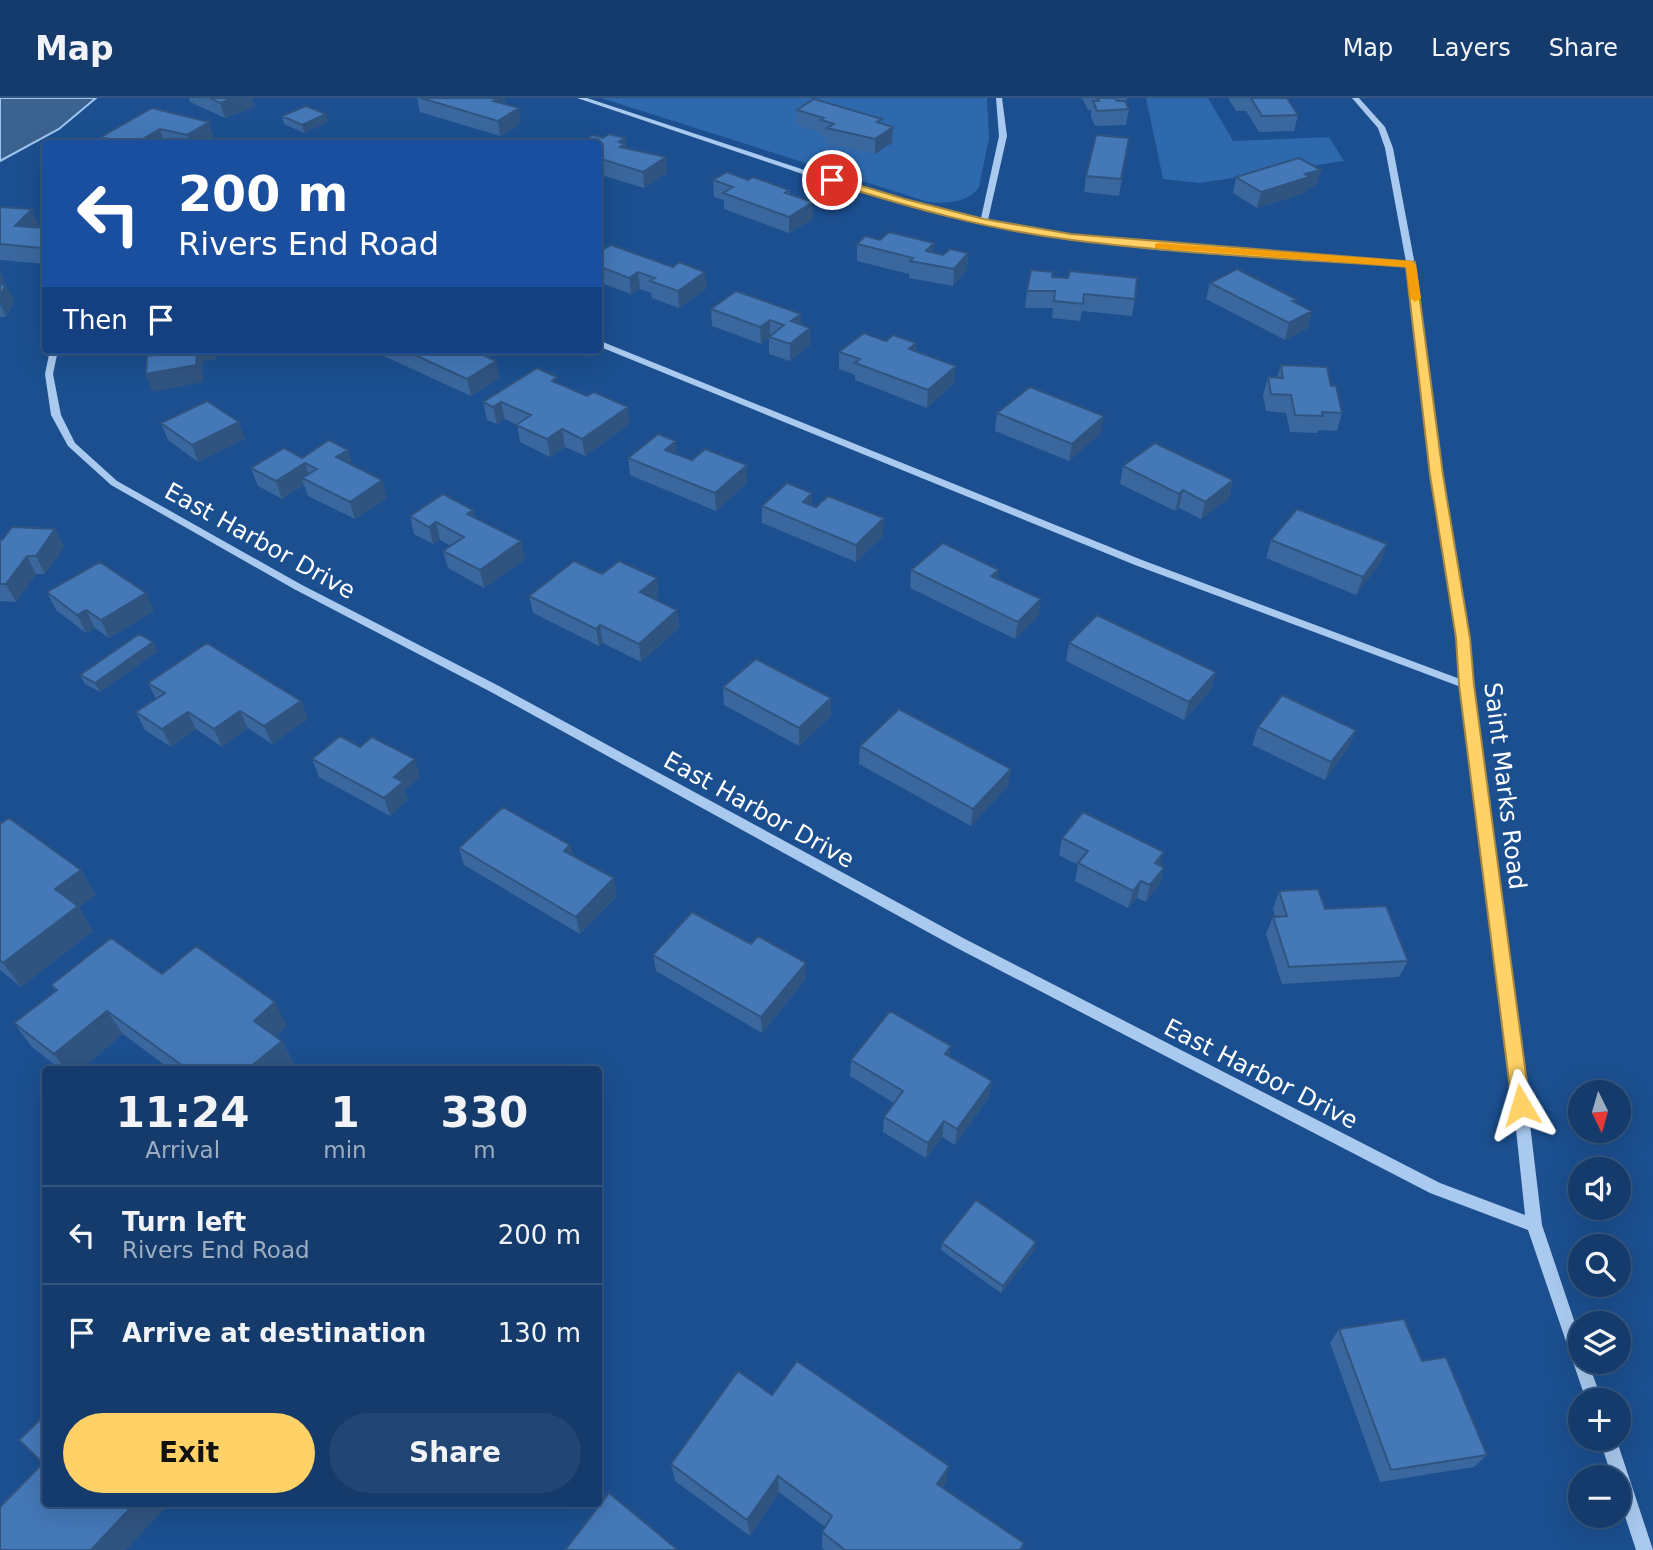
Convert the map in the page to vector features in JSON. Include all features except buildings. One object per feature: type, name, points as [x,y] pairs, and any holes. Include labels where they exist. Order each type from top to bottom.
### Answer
[{"type":"street","points":[[580,98],[902,202],[984,222],[1111,241],[1411,265]]},
{"type":"street","points":[[984,222],[1003,136],[999,98]]},
{"type":"street","name":"Saint Marks Road","points":[[1355,98],[1381,127],[1389,148],[1411,265],[1437,475],[1463,638],[1466,685],[1534,1225],[1568,1326]]},
{"type":"street","points":[[602,346],[1182,579],[1349,644],[1466,685]]},
{"type":"street","name":"East Harbor Drive","points":[[53,354],[49,374],[56,415],[71,444],[114,484],[298,587],[495,689],[960,943],[1435,1188],[1534,1225]]},
{"type":"street","points":[[1611,1451],[1644,1550]]},
{"type":"shaded area","points":[[0,98],[96,98],[59,129],[0,161]]},
{"type":"shaded area","points":[[601,98],[987,98],[989,138],[979,187],[963,199],[942,203],[928,202]]},
{"type":"shaded area","points":[[1146,98],[1208,98],[1233,141],[1329,137],[1344,161],[1199,183],[1163,179]]},
{"type":"slow traffic","points":[[1159,246],[1411,265],[1415,298]]},
{"type":"route","points":[[832,180],[902,202],[1030,231],[1160,246],[1411,265],[1437,475],[1463,638],[1466,685],[1521,1105]]}]
